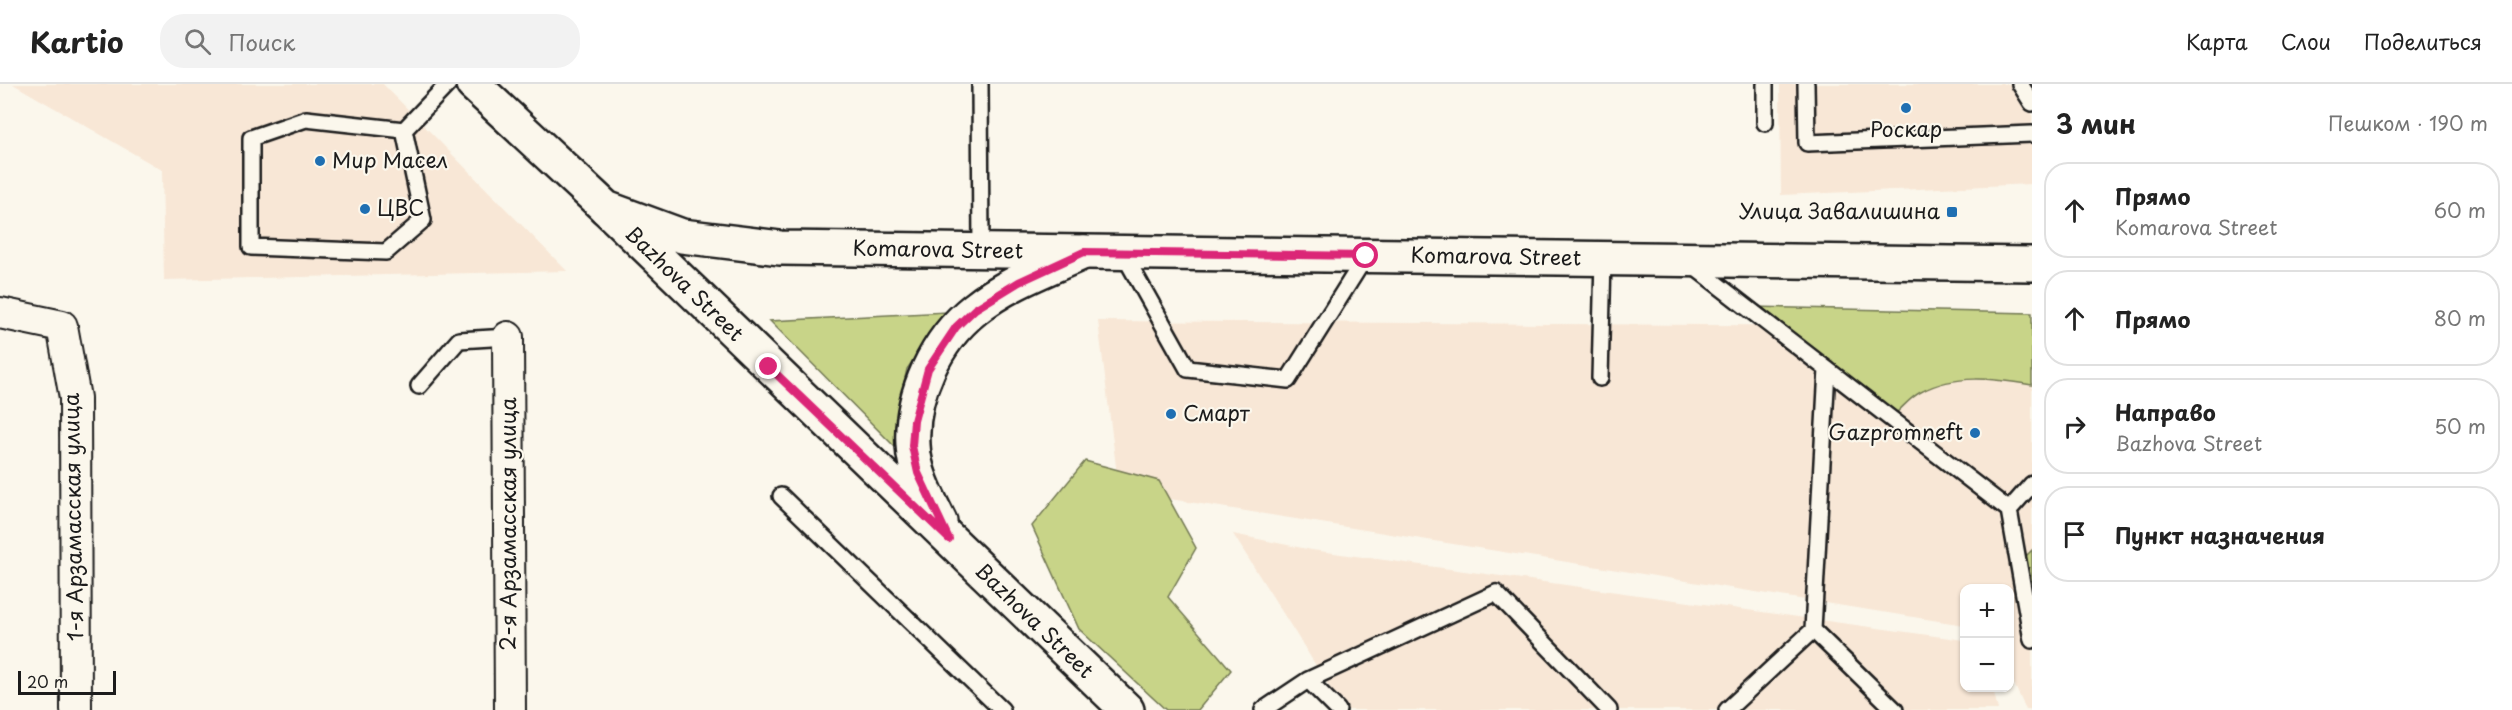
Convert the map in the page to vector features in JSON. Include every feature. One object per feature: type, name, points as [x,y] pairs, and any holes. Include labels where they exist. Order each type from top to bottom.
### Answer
[{"type":"main road","name":"Bazhova Street","points":[[473,84],[606,208],[1127,710]]},
{"type":"main road","name":"Komarova Street","points":[[606,208],[682,236],[780,248],[2032,264]]},
{"type":"main road","points":[[949,539],[918,473],[912,446],[914,421],[928,369],[956,327],[975,309],[1019,282],[1084,252]]},
{"type":"street","name":"1-я Арзамасская улица","points":[[0,313],[62,326],[75,398],[76,710]]},
{"type":"street","name":"2-я Арзамасская улица","points":[[508,337],[510,710]]},
{"type":"lane","points":[[404,130],[448,84]]},
{"type":"lane","points":[[980,84],[981,251]]},
{"type":"lane","points":[[1765,84],[1765,123]]},
{"type":"lane","points":[[1806,84],[1808,143],[2032,134]]},
{"type":"lane","points":[[2020,84],[2032,103]]},
{"type":"lane","points":[[306,119],[404,130],[423,220],[386,252],[251,247],[251,138],[306,119]]},
{"type":"lane","points":[[1123,253],[1188,369],[1288,380],[1366,256]]},
{"type":"lane","points":[[1600,378],[1603,259]]},
{"type":"lane","points":[[1685,260],[2008,510],[2032,640]]},
{"type":"lane","points":[[419,386],[459,340],[508,337]]},
{"type":"lane","points":[[1727,710],[1813,630],[1827,369]]},
{"type":"lane","points":[[2008,510],[2032,484]]},
{"type":"lane","points":[[781,496],[1002,710]]},
{"type":"lane","points":[[1263,710],[1308,680],[1496,594],[1609,710]]},
{"type":"lane","points":[[1813,630],[1894,710]]},
{"type":"lane","points":[[1308,680],[1338,710]]},
{"type":"shaded area","points":[[13,84],[383,84],[567,271],[164,280],[162,170]]},
{"type":"shaded area","points":[[1780,84],[2032,84],[2032,184],[1781,195]]},
{"type":"shaded area","points":[[1098,321],[2032,327],[2032,710],[2026,710],[2014,684],[2014,584],[1960,584],[1960,624],[1119,491]]},
{"type":"shaded area","points":[[1233,534],[1312,550],[1960,639],[1960,692],[1994,692],[1998,710],[1344,710]]},
{"type":"green space","points":[[1753,307],[2032,313],[2032,385],[1975,379],[1948,382],[1918,394],[1896,413]]},
{"type":"green space","points":[[947,312],[907,369],[897,412],[895,447],[770,321]]},
{"type":"green space","points":[[1085,461],[1159,481],[1196,548],[1168,597],[1231,670],[1198,710],[1166,710],[1079,629],[1032,526]]},
{"type":"green space","points":[[2032,550],[2032,598],[2026,556]]},
{"type":"place","name":"Роскар","points":[[1906,108]]},
{"type":"place","name":"Мир Масел","points":[[320,161]]},
{"type":"place","name":"ЦВС","points":[[365,209]]},
{"type":"place","name":"Улица Завалишина","points":[[1952,212]]},
{"type":"place","name":"Смарт","points":[[1171,414]]},
{"type":"place","name":"Gazpromneft","points":[[1975,433]]},
{"type":"route","points":[[769,367],[949,539],[930,503],[918,473],[912,446],[914,421],[928,369],[941,346],[956,327],[975,309],[997,294],[1084,252],[1366,256]]}]
